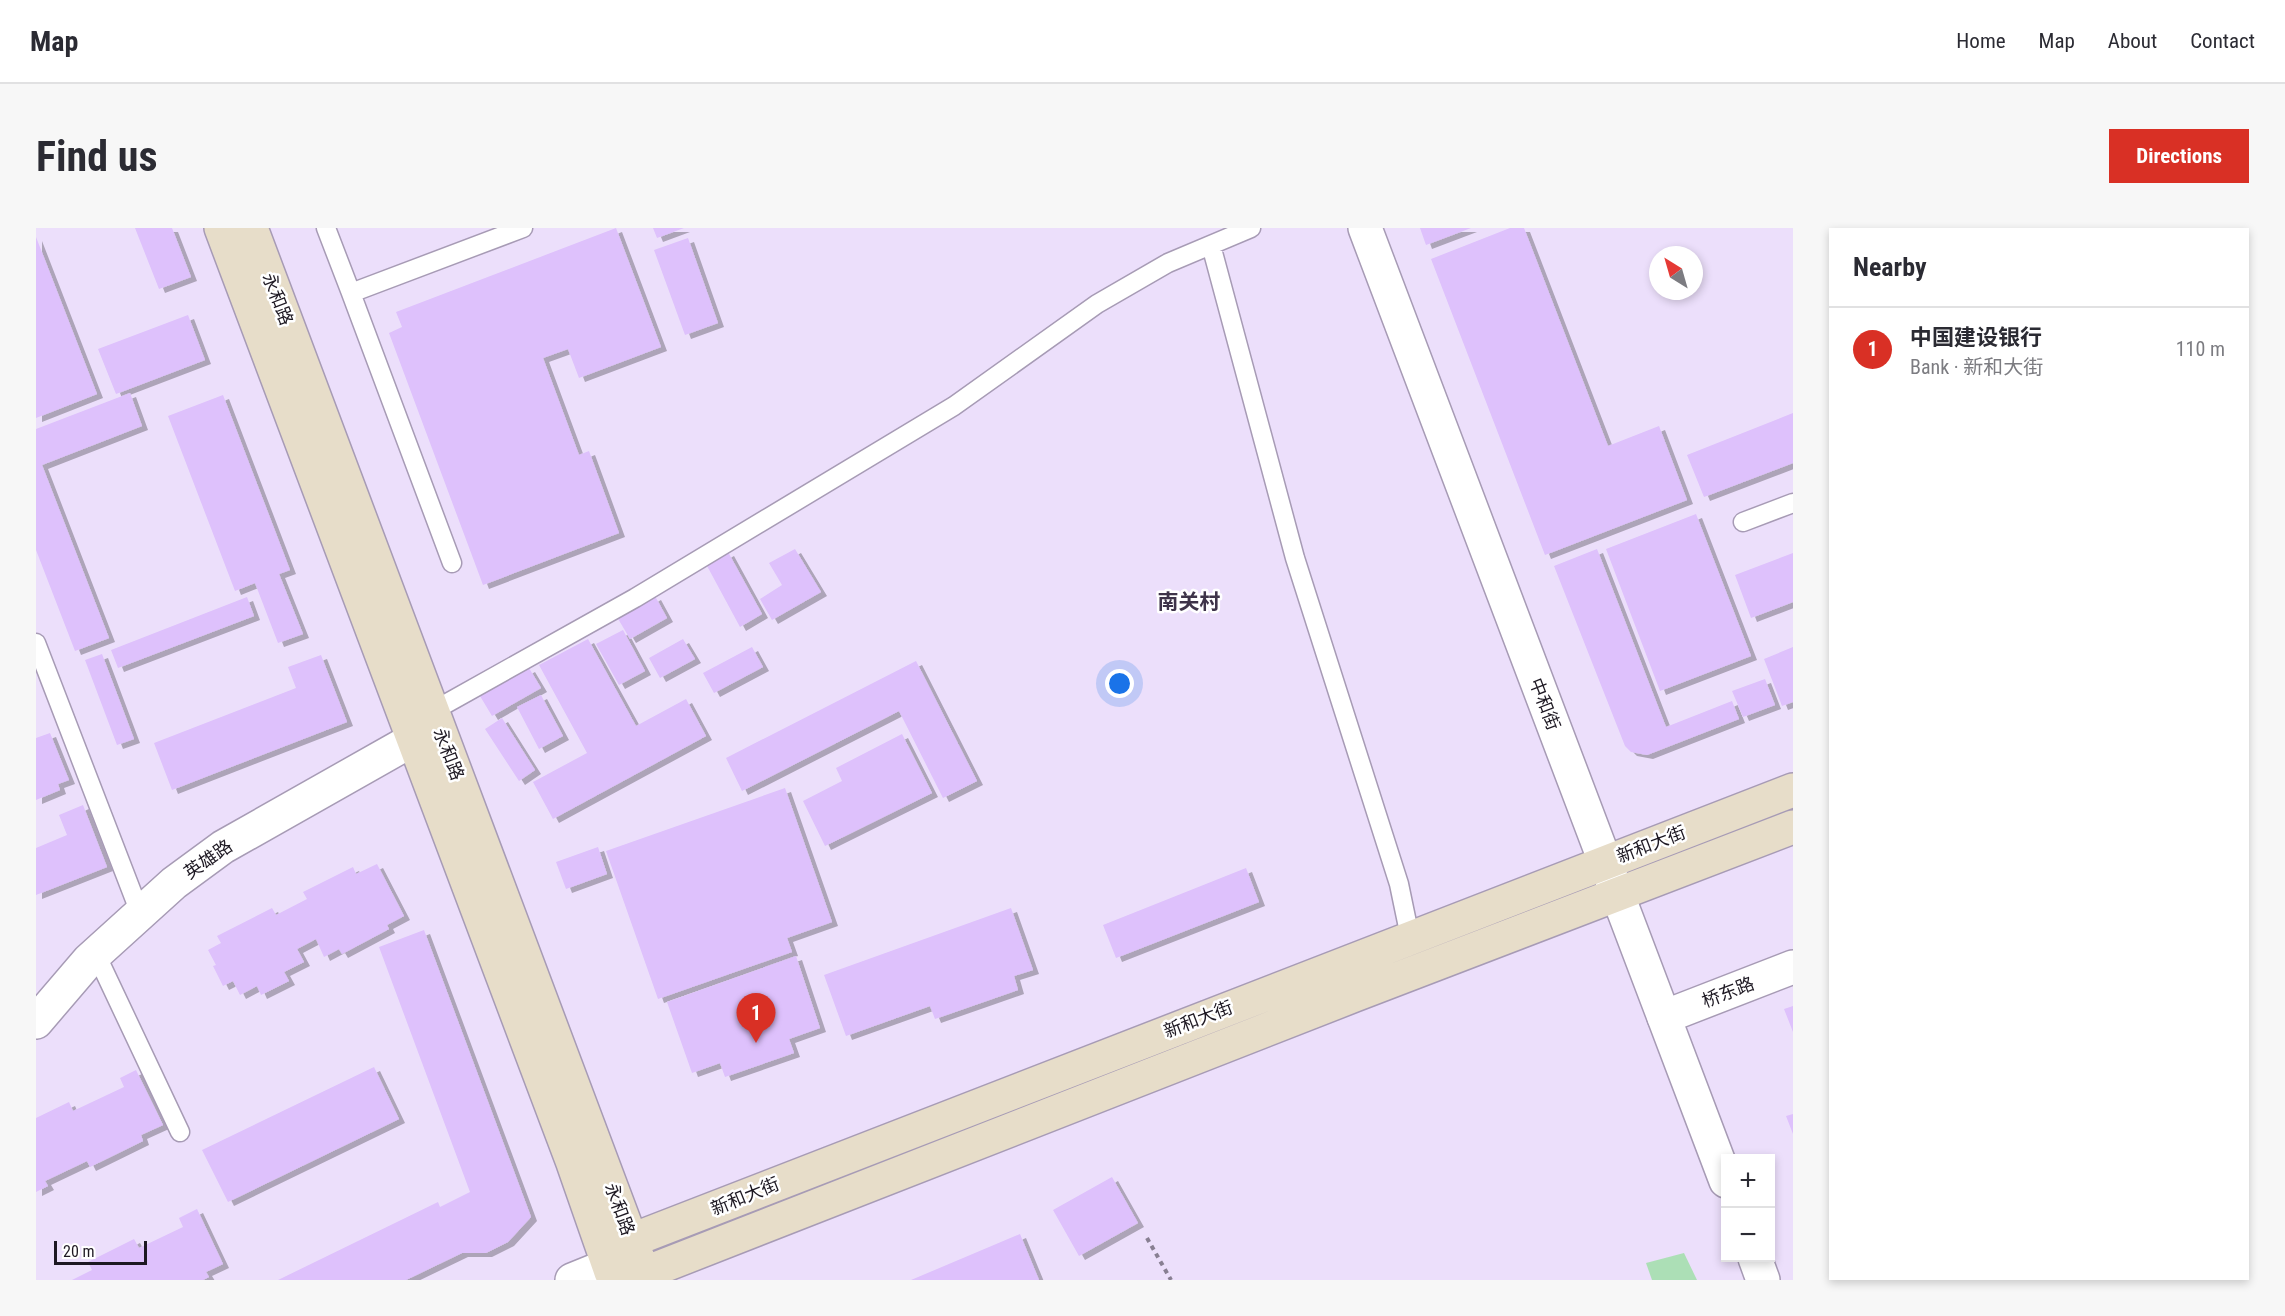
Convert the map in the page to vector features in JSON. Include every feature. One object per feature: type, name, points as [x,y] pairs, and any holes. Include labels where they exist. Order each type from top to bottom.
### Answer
[{"type":"main road","name":"永和路","points":[[221,228],[573,1163],[625,1267]]},
{"type":"main road","name":"永和路","points":[[251,228],[433,711],[625,1267]]},
{"type":"main road","name":"新和大街","points":[[625,1267],[1410,937],[1793,790]]},
{"type":"main road","name":"新和大街","points":[[625,1267],[1793,827]]},
{"type":"street","name":"中和街","points":[[1365,228],[1721,1170]]},
{"type":"street","name":"英雄路","points":[[36,1022],[96,954],[174,883],[223,847],[414,739]]},
{"type":"street","name":"桥东路","points":[[1664,1017],[1793,967]]},
{"type":"street","points":[[1757,1262],[1763,1280]]},
{"type":"street","points":[[572,1280],[625,1267]]},
{"type":"lane","points":[[326,228],[452,563]]},
{"type":"lane","points":[[351,293],[523,228]]},
{"type":"lane","points":[[433,711],[635,598],[954,406],[1097,304],[1168,263],[1251,228]]},
{"type":"lane","points":[[1211,245],[1295,558],[1399,884],[1410,937]]},
{"type":"lane","points":[[1743,522],[1793,503]]},
{"type":"lane","points":[[36,643],[140,913]]},
{"type":"lane","points":[[96,954],[180,1132]]},
{"type":"path","points":[[1147,1238],[1171,1280]]},
{"type":"green space","points":[[1684,1253],[1697,1280],[1652,1280],[1646,1263]]},
{"type":"building","points":[[135,228],[172,228],[191,277],[159,289]]},
{"type":"building","points":[[616,228],[661,347],[579,378],[568,349],[543,358],[579,455],[589,451],[619,533],[483,585],[389,333],[402,327],[396,312]]},
{"type":"building","points":[[653,228],[684,228],[657,238]]},
{"type":"building","points":[[1420,228],[1471,228],[1426,245]]},
{"type":"building","points":[[1510,228],[1524,228],[1608,446],[1659,426],[1687,500],[1545,555],[1431,259]]},
{"type":"building","points":[[36,237],[97,394],[36,418]]},
{"type":"building","points":[[688,238],[718,323],[685,335],[654,250]]},
{"type":"building","points":[[188,315],[205,360],[116,394],[98,349]]},
{"type":"building","points":[[130,393],[142,426],[42,465],[109,638],[75,651],[36,550],[36,429]]},
{"type":"building","points":[[223,395],[290,570],[279,574],[303,634],[278,643],[255,583],[235,591],[168,416]]},
{"type":"building","points":[[1793,413],[1793,463],[1704,497],[1687,455]]},
{"type":"building","points":[[1696,514],[1751,656],[1660,691],[1606,549]]},
{"type":"building","points":[[795,549],[821,592],[772,620],[760,599],[782,585],[769,563]]},
{"type":"building","points":[[1597,549],[1666,727],[1732,701],[1739,719],[1647,755],[1631,752],[1625,746],[1554,566]]},
{"type":"building","points":[[728,552],[762,614],[740,627],[706,564]]},
{"type":"building","points":[[1793,553],[1793,602],[1751,618],[1735,575]]},
{"type":"building","points":[[655,596],[667,618],[630,639],[617,617]]},
{"type":"building","points":[[247,597],[254,616],[118,668],[111,650]]},
{"type":"building","points":[[623,630],[645,671],[619,685],[596,644]]},
{"type":"building","points":[[588,639],[636,726],[686,699],[706,736],[553,819],[533,782],[587,753],[539,665]]},
{"type":"building","points":[[683,639],[695,659],[660,678],[649,658]]},
{"type":"building","points":[[752,647],[763,667],[714,693],[703,673]]},
{"type":"building","points":[[1793,647],[1793,702],[1782,706],[1764,659]]},
{"type":"building","points":[[102,654],[134,739],[117,745],[85,660]]},
{"type":"building","points":[[321,655],[347,722],[172,790],[154,743],[296,688],[288,667]]},
{"type":"building","points":[[916,661],[977,781],[943,798],[899,711],[742,791],[726,758]]},
{"type":"building","points":[[529,668],[541,688],[492,716],[480,696]]},
{"type":"building","points":[[1765,679],[1775,705],[1743,717],[1732,691]]},
{"type":"building","points":[[541,695],[563,736],[539,749],[517,707]]},
{"type":"building","points":[[502,718],[535,770],[519,781],[485,729]]},
{"type":"building","points":[[50,733],[69,780],[58,784],[60,790],[36,800],[36,738]]},
{"type":"building","points":[[902,734],[932,793],[825,846],[803,801],[842,781],[836,768]]},
{"type":"building","points":[[785,788],[832,922],[787,938],[792,952],[658,999],[606,851]]},
{"type":"building","points":[[83,805],[107,867],[36,895],[36,848],[67,835],[59,815]]},
{"type":"building","points":[[598,847],[607,874],[566,889],[556,862]]},
{"type":"building","points":[[377,864],[404,916],[387,925],[389,929],[342,954],[339,949],[324,957],[316,939],[297,949],[304,962],[284,972],[289,981],[261,995],[257,986],[240,995],[233,981],[223,986],[208,950],[221,943],[217,936],[272,908],[276,915],[307,899],[303,892],[353,867],[356,874]]},
{"type":"building","points":[[1246,868],[1259,902],[1116,958],[1103,925]]},
{"type":"building","points":[[1011,908],[1033,970],[1014,976],[1018,990],[935,1019],[930,1006],[846,1036],[824,975]]},
{"type":"building","points":[[424,930],[531,1217],[508,1242],[486,1253],[462,1253],[406,1280],[278,1280],[438,1202],[440,1207],[470,1192],[379,947]]},
{"type":"building","points":[[796,956],[820,1028],[789,1039],[794,1053],[725,1077],[720,1063],[692,1073],[667,1002]]},
{"type":"building","points":[[1793,1006],[1793,1032],[1784,1009]]},
{"type":"building","points":[[374,1067],[399,1119],[228,1202],[202,1150]]},
{"type":"building","points":[[136,1070],[163,1125],[141,1135],[143,1141],[90,1167],[87,1161],[45,1181],[48,1186],[36,1192],[36,1118],[69,1102],[73,1111],[124,1087],[120,1078]]},
{"type":"building","points":[[1793,1114],[1793,1134],[1786,1116]]},
{"type":"building","points":[[1112,1177],[1138,1223],[1079,1256],[1053,1210]]},
{"type":"building","points":[[197,1209],[223,1264],[206,1272],[209,1277],[203,1280],[72,1280],[92,1270],[88,1262],[134,1239],[139,1248],[183,1227],[179,1218]]},
{"type":"building","points":[[1020,1234],[1039,1280],[911,1280]]},
{"type":"place","name":"中国建设银行","points":[[756,1043]]},
{"type":"district","name":"南关村","points":[[1189,602]]}]
